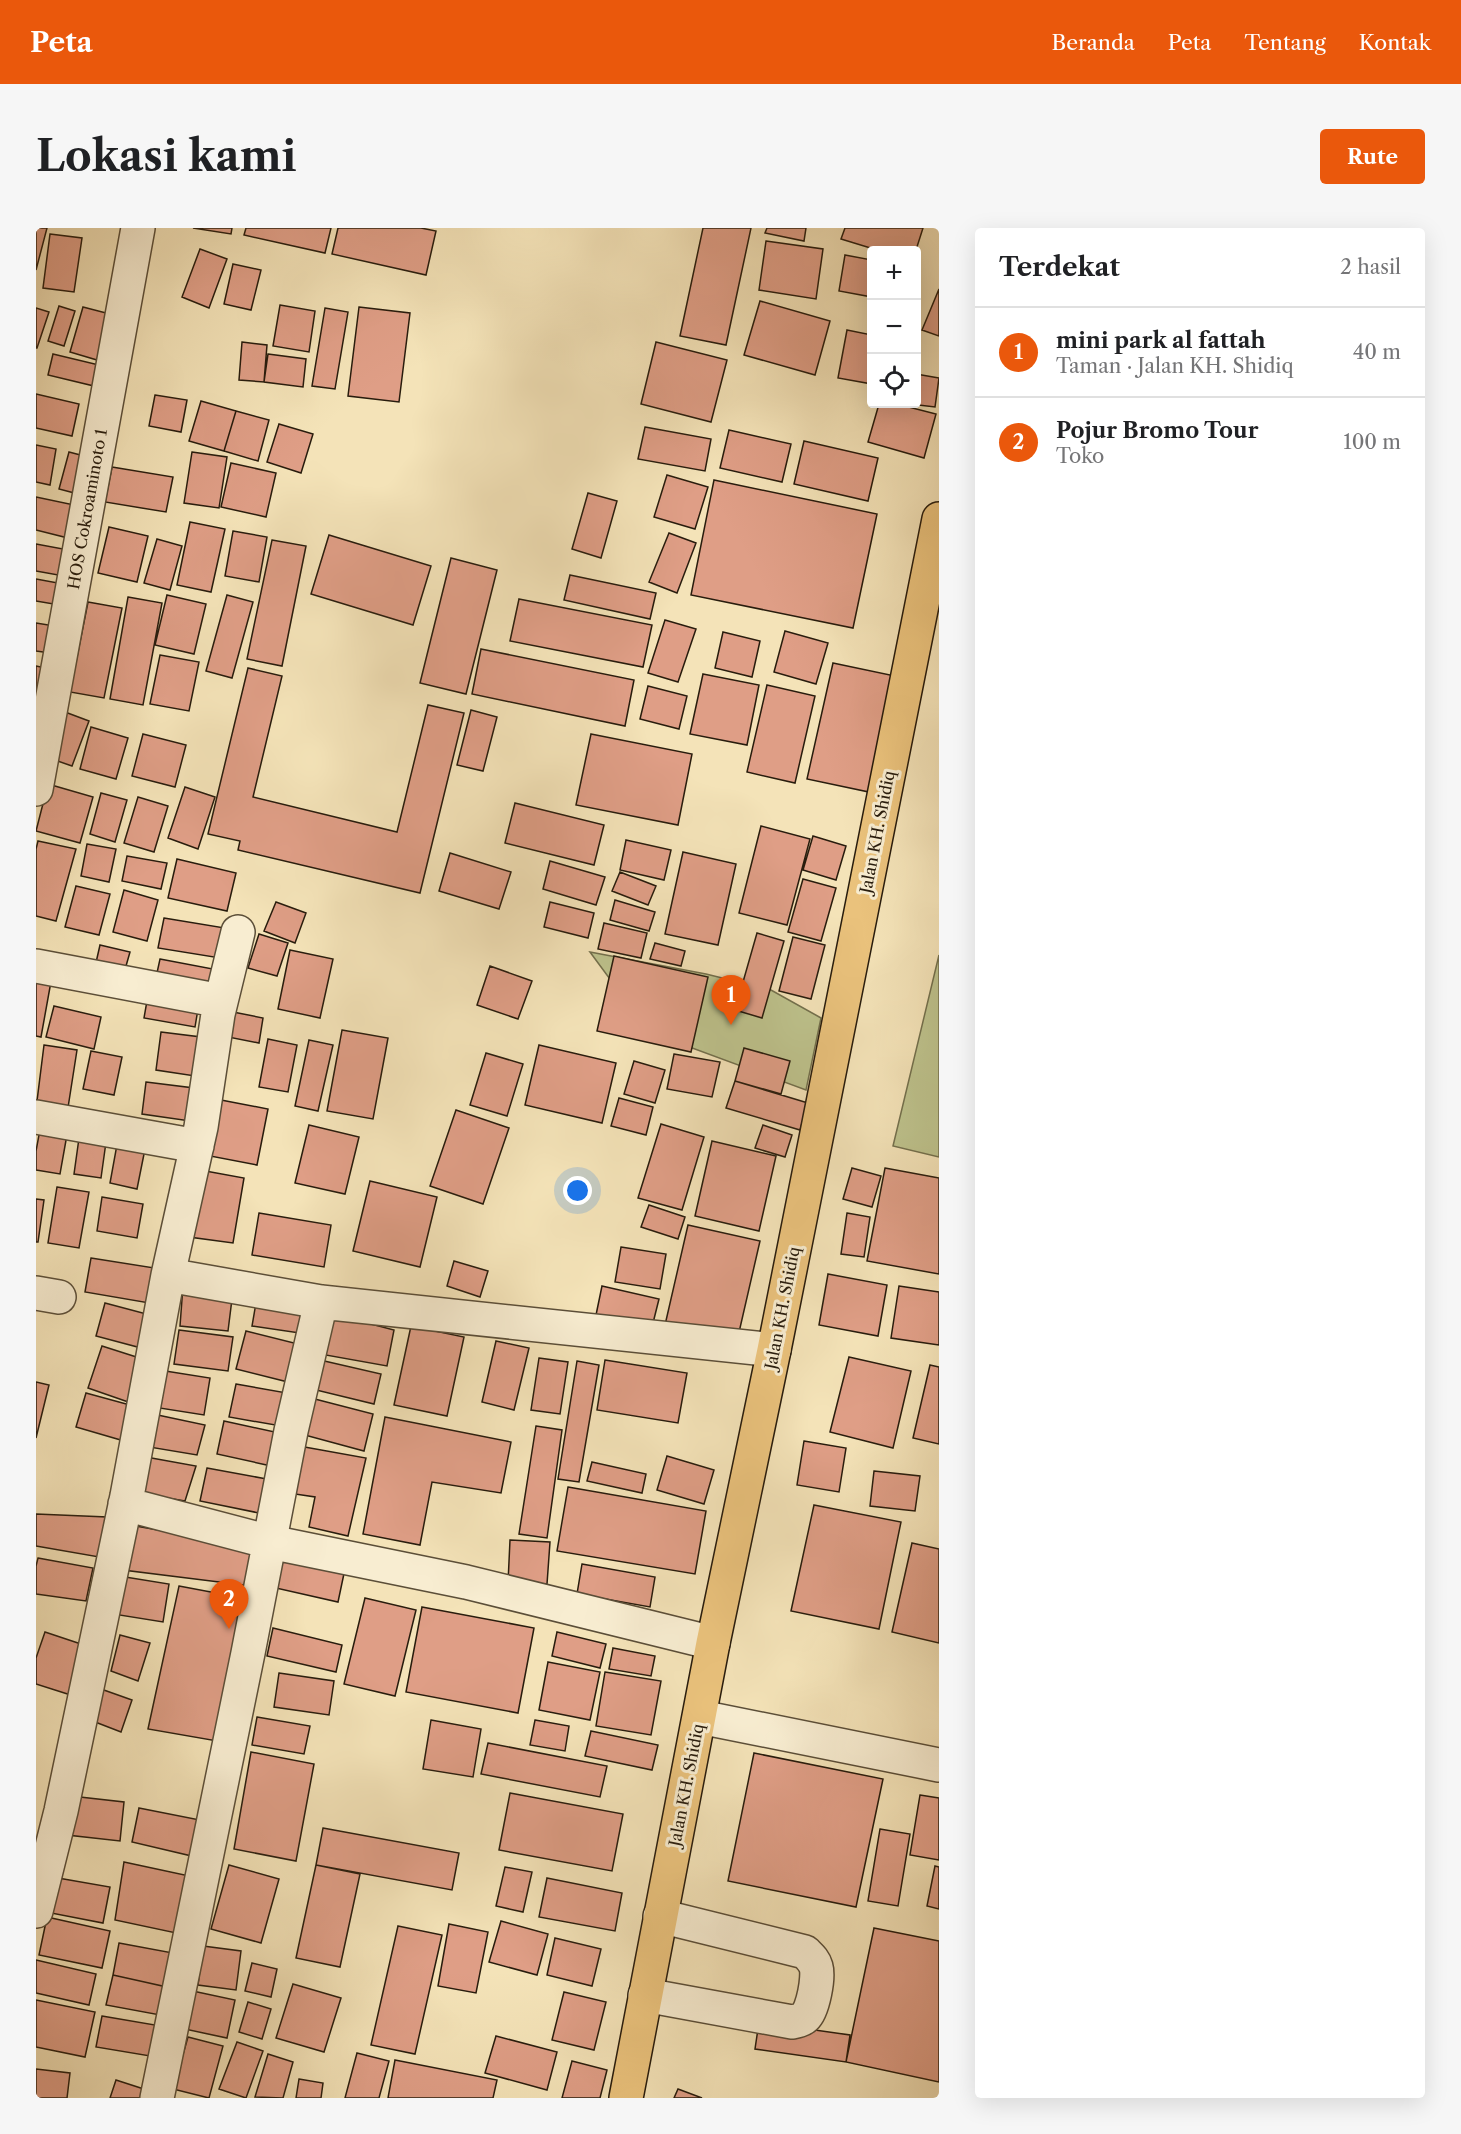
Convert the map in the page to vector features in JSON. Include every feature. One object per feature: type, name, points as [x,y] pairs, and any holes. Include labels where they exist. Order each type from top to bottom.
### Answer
[{"type":"main road","name":"Jalan KH. Shidiq","points":[[626,2098],[713,1643],[774,1350],[939,519]]},
{"type":"street","name":"HOS Cokroaminoto 1","points":[[36,789],[138,228]]},
{"type":"street","points":[[36,1911],[61,1811],[125,1504],[168,1275],[201,1127],[221,1001],[238,932]]},
{"type":"street","points":[[36,966],[221,1001]]},
{"type":"street","points":[[36,1117],[197,1146]]},
{"type":"street","points":[[168,1275],[321,1302],[774,1350]]},
{"type":"street","points":[[157,2098],[291,1431],[321,1302]]},
{"type":"street","points":[[125,1504],[270,1542],[466,1582],[713,1643]]},
{"type":"street","points":[[700,1717],[939,1765]]},
{"type":"street","points":[[645,1995],[792,2022],[804,2019],[810,2012],[817,1970],[813,1959],[805,1952],[660,1916]]},
{"type":"green space","points":[[590,952],[706,974],[771,990],[821,1018],[806,1090],[649,1032]]},
{"type":"green space","points":[[939,955],[939,1157],[893,1146]]},
{"type":"building","points":[[36,228],[47,228],[36,270]]},
{"type":"building","points":[[193,228],[232,228],[231,234]]},
{"type":"building","points":[[246,228],[331,228],[325,253],[244,235]]},
{"type":"building","points":[[338,228],[421,228],[436,231],[426,275],[332,254]]},
{"type":"building","points":[[703,228],[751,228],[726,345],[680,336]]},
{"type":"building","points":[[767,228],[806,228],[804,241],[765,233]]},
{"type":"building","points":[[845,228],[923,228],[917,246],[867,247],[841,239]]},
{"type":"building","points":[[50,234],[82,238],[74,292],[43,288]]},
{"type":"building","points":[[766,241],[823,249],[816,299],[759,290]]},
{"type":"building","points":[[200,249],[227,259],[209,308],[182,297]]},
{"type":"building","points":[[845,255],[867,259],[867,296],[839,291]]},
{"type":"building","points":[[233,264],[261,270],[251,310],[224,304]]},
{"type":"building","points":[[939,289],[939,336],[922,330]]},
{"type":"building","points":[[760,301],[830,321],[815,375],[744,355]]},
{"type":"building","points":[[280,305],[315,311],[309,352],[273,346]]},
{"type":"building","points":[[59,306],[75,311],[64,346],[48,341]]},
{"type":"building","points":[[83,307],[110,314],[97,360],[70,352]]},
{"type":"building","points":[[359,307],[410,313],[399,402],[348,396]]},
{"type":"building","points":[[36,308],[49,312],[37,348],[36,348]]},
{"type":"building","points":[[325,308],[348,312],[335,389],[312,386]]},
{"type":"building","points":[[847,330],[867,334],[867,383],[838,378]]},
{"type":"building","points":[[242,342],[267,345],[264,382],[239,380]]},
{"type":"building","points":[[656,342],[727,360],[711,422],[641,404]]},
{"type":"building","points":[[53,354],[99,365],[94,386],[48,375]]},
{"type":"building","points":[[268,354],[306,359],[303,387],[264,382]]},
{"type":"building","points":[[921,375],[939,378],[935,407],[921,405]]},
{"type":"building","points":[[36,394],[79,404],[72,436],[36,428]]},
{"type":"building","points":[[155,395],[187,400],[181,432],[149,426]]},
{"type":"building","points":[[201,401],[236,411],[224,451],[189,441]]},
{"type":"building","points":[[878,408],[913,408],[936,414],[924,458],[868,442]]},
{"type":"building","points":[[236,411],[269,420],[258,461],[224,451]]},
{"type":"building","points":[[279,424],[313,434],[301,473],[267,462]]},
{"type":"building","points":[[645,427],[711,439],[705,471],[638,459]]},
{"type":"building","points":[[729,430],[791,444],[782,482],[720,468]]},
{"type":"building","points":[[804,441],[878,458],[868,501],[794,484]]},
{"type":"building","points":[[36,445],[56,449],[50,485],[36,482]]},
{"type":"building","points":[[69,452],[92,458],[82,495],[59,489]]},
{"type":"building","points":[[192,452],[227,457],[219,508],[184,503]]},
{"type":"building","points":[[231,463],[276,473],[266,517],[221,507]]},
{"type":"building","points":[[112,467],[173,477],[166,512],[105,502]]},
{"type":"building","points":[[667,475],[708,487],[695,529],[654,517]]},
{"type":"building","points":[[714,480],[877,514],[853,628],[691,595]]},
{"type":"building","points":[[588,493],[617,501],[601,558],[572,549]]},
{"type":"building","points":[[36,497],[79,506],[72,539],[36,530]]},
{"type":"building","points":[[190,522],[225,529],[211,592],[177,585]]},
{"type":"building","points":[[109,527],[148,536],[137,582],[98,573]]},
{"type":"building","points":[[233,531],[267,537],[259,582],[225,576]]},
{"type":"building","points":[[669,533],[696,543],[677,593],[649,582]]},
{"type":"building","points":[[329,535],[431,566],[413,625],[311,594]]},
{"type":"building","points":[[157,539],[182,546],[170,590],[144,583]]},
{"type":"building","points":[[272,540],[306,546],[282,666],[247,659]]},
{"type":"building","points":[[36,544],[74,551],[69,577],[36,571]]},
{"type":"building","points":[[451,558],[497,570],[466,694],[420,683]]},
{"type":"building","points":[[570,575],[656,593],[650,619],[564,600]]},
{"type":"building","points":[[36,579],[69,585],[65,606],[36,601]]},
{"type":"building","points":[[167,595],[206,604],[194,654],[155,645]]},
{"type":"building","points":[[227,595],[253,602],[232,678],[206,671]]},
{"type":"building","points":[[128,597],[162,603],[143,705],[110,699]]},
{"type":"building","points":[[519,599],[652,625],[643,667],[510,641]]},
{"type":"building","points":[[88,602],[122,608],[104,698],[70,692]]},
{"type":"building","points":[[665,620],[696,629],[678,682],[648,673]]},
{"type":"building","points":[[36,623],[61,627],[57,654],[36,651]]},
{"type":"building","points":[[785,631],[828,643],[816,684],[774,672]]},
{"type":"building","points":[[723,632],[760,641],[752,677],[715,668]]},
{"type":"building","points":[[481,649],[634,680],[625,726],[472,694]]},
{"type":"building","points":[[160,655],[199,662],[189,711],[150,704]]},
{"type":"building","points":[[833,663],[895,676],[869,792],[807,779]]},
{"type":"building","points":[[36,666],[50,669],[36,711]]},
{"type":"building","points":[[248,668],[282,676],[253,797],[397,832],[428,705],[464,713],[420,893],[238,850],[240,841],[208,834]]},
{"type":"building","points":[[703,674],[759,685],[747,745],[690,734]]},
{"type":"building","points":[[767,685],[815,696],[795,783],[747,772]]},
{"type":"building","points":[[648,686],[687,696],[679,729],[640,719]]},
{"type":"building","points":[[471,710],[497,717],[483,771],[457,765]]},
{"type":"building","points":[[65,712],[89,721],[72,766],[49,758]]},
{"type":"building","points":[[91,727],[128,738],[116,779],[80,769]]},
{"type":"building","points":[[143,734],[186,745],[175,787],[132,776]]},
{"type":"building","points":[[591,734],[692,754],[678,825],[576,805]]},
{"type":"building","points":[[48,784],[93,797],[80,843],[36,831]]},
{"type":"building","points":[[185,787],[215,797],[198,849],[168,838]]},
{"type":"building","points":[[101,793],[127,800],[115,842],[90,834]]},
{"type":"building","points":[[138,797],[168,806],[154,852],[124,843]]},
{"type":"building","points":[[515,803],[604,825],[594,865],[505,843]]},
{"type":"building","points":[[761,826],[810,839],[787,925],[739,913]]},
{"type":"building","points":[[813,836],[846,846],[836,880],[803,870]]},
{"type":"building","points":[[626,840],[671,850],[664,880],[620,870]]},
{"type":"building","points":[[38,841],[76,849],[56,921],[36,916]]},
{"type":"building","points":[[87,844],[116,849],[109,882],[81,876]]},
{"type":"building","points":[[683,852],[736,864],[718,945],[665,934]]},
{"type":"building","points":[[450,853],[511,872],[499,909],[439,891]]},
{"type":"building","points":[[127,856],[167,863],[161,889],[122,881]]},
{"type":"building","points":[[177,859],[236,873],[227,911],[168,898]]},
{"type":"building","points":[[550,861],[605,877],[596,905],[543,889]]},
{"type":"building","points":[[620,872],[656,886],[648,905],[612,891]]},
{"type":"building","points":[[803,879],[836,888],[821,941],[788,932]]},
{"type":"building","points":[[76,886],[110,894],[99,935],[65,927]]},
{"type":"building","points":[[124,890],[158,900],[147,941],[113,932]]},
{"type":"building","points":[[615,900],[655,912],[649,931],[610,920]]},
{"type":"building","points":[[276,902],[306,913],[295,943],[264,931]]},
{"type":"building","points":[[550,902],[594,913],[588,938],[544,927]]},
{"type":"building","points":[[164,918],[225,928],[220,958],[158,948]]},
{"type":"building","points":[[604,923],[647,933],[641,958],[598,949]]},
{"type":"building","points":[[757,933],[784,941],[762,1018],[735,1010]]},
{"type":"building","points":[[259,934],[288,943],[277,976],[248,968]]},
{"type":"building","points":[[793,937],[825,945],[811,999],[779,991]]},
{"type":"building","points":[[655,943],[685,951],[681,966],[650,959]]},
{"type":"building","points":[[100,945],[130,952],[124,973],[95,967]]},
{"type":"building","points":[[290,950],[333,959],[320,1018],[278,1009]]},
{"type":"building","points":[[614,956],[708,977],[691,1052],[597,1031]]},
{"type":"building","points":[[160,959],[213,969],[209,992],[155,982]]},
{"type":"building","points":[[490,966],[532,981],[518,1019],[477,1005]]},
{"type":"building","points":[[36,973],[52,976],[41,1037],[36,1036]]},
{"type":"building","points":[[148,995],[199,1003],[195,1027],[144,1018]]},
{"type":"building","points":[[54,1006],[101,1017],[94,1049],[46,1037]]},
{"type":"building","points":[[233,1012],[263,1018],[259,1043],[228,1037]]},
{"type":"building","points":[[342,1030],[388,1038],[373,1119],[327,1111]]},
{"type":"building","points":[[161,1032],[201,1037],[195,1076],[156,1070]]},
{"type":"building","points":[[268,1039],[297,1045],[288,1092],[259,1087]]},
{"type":"building","points":[[309,1040],[333,1045],[318,1111],[295,1106]]},
{"type":"building","points":[[44,1045],[77,1050],[67,1114],[36,1109]]},
{"type":"building","points":[[539,1045],[616,1063],[602,1123],[525,1105]]},
{"type":"building","points":[[744,1048],[790,1061],[781,1094],[735,1081]]},
{"type":"building","points":[[91,1051],[122,1057],[114,1095],[83,1089]]},
{"type":"building","points":[[486,1053],[523,1064],[507,1116],[470,1105]]},
{"type":"building","points":[[674,1054],[720,1062],[712,1097],[667,1089]]},
{"type":"building","points":[[634,1061],[665,1070],[655,1103],[624,1094]]},
{"type":"building","points":[[735,1081],[808,1103],[800,1130],[726,1108]]},
{"type":"building","points":[[146,1082],[194,1088],[190,1121],[142,1114]]},
{"type":"building","points":[[619,1098],[653,1107],[646,1135],[611,1126]]},
{"type":"building","points":[[221,1100],[268,1109],[257,1165],[210,1156]]},
{"type":"building","points":[[456,1110],[509,1128],[483,1204],[430,1186]]},
{"type":"building","points":[[41,1124],[68,1129],[60,1174],[36,1170],[36,1151]]},
{"type":"building","points":[[661,1124],[704,1137],[682,1210],[638,1198]]},
{"type":"building","points":[[309,1125],[359,1137],[345,1194],[295,1183]]},
{"type":"building","points":[[763,1125],[792,1135],[785,1157],[755,1148]]},
{"type":"building","points":[[80,1131],[107,1135],[101,1178],[74,1174]]},
{"type":"building","points":[[118,1139],[146,1144],[137,1189],[110,1183]]},
{"type":"building","points":[[712,1141],[776,1156],[759,1231],[695,1216]]},
{"type":"building","points":[[852,1168],[881,1176],[872,1207],[843,1199]]},
{"type":"building","points":[[885,1168],[939,1178],[939,1274],[867,1261]]},
{"type":"building","points":[[200,1170],[244,1178],[233,1243],[189,1237]]},
{"type":"building","points":[[370,1181],[437,1197],[420,1267],[353,1251]]},
{"type":"building","points":[[57,1187],[89,1192],[79,1248],[48,1243]]},
{"type":"building","points":[[102,1197],[143,1204],[137,1238],[97,1231]]},
{"type":"building","points":[[36,1199],[44,1200],[38,1242],[36,1242]]},
{"type":"building","points":[[649,1205],[685,1217],[678,1239],[641,1227]]},
{"type":"building","points":[[259,1213],[331,1225],[324,1267],[252,1255]]},
{"type":"building","points":[[847,1213],[870,1217],[864,1257],[841,1254]]},
{"type":"building","points":[[688,1225],[760,1241],[737,1341],[665,1325]]},
{"type":"building","points":[[621,1247],[666,1254],[660,1289],[615,1282]]},
{"type":"building","points":[[91,1258],[161,1269],[155,1304],[85,1292]]},
{"type":"building","points":[[454,1261],[488,1271],[480,1297],[447,1286]]},
{"type":"building","points":[[828,1274],[887,1285],[878,1336],[819,1325]]},
{"type":"building","points":[[183,1286],[233,1291],[228,1331],[180,1326]]},
{"type":"building","points":[[602,1286],[659,1299],[652,1327],[596,1315]]},
{"type":"building","points":[[899,1286],[939,1292],[939,1345],[891,1338]]},
{"type":"building","points":[[257,1297],[318,1306],[313,1335],[252,1326]]},
{"type":"building","points":[[105,1303],[154,1316],[145,1349],[96,1336]]},
{"type":"building","points":[[329,1313],[394,1330],[387,1366],[320,1354]]},
{"type":"building","points":[[411,1326],[464,1337],[447,1416],[394,1405]]},
{"type":"building","points":[[179,1330],[233,1337],[228,1371],[174,1364]]},
{"type":"building","points":[[246,1331],[302,1345],[292,1383],[236,1369]]},
{"type":"building","points":[[496,1341],[529,1348],[514,1410],[482,1402]]},
{"type":"building","points":[[102,1346],[149,1361],[134,1404],[88,1388]]},
{"type":"building","points":[[849,1357],[911,1371],[893,1448],[830,1432]]},
{"type":"building","points":[[539,1358],[568,1362],[560,1414],[531,1410]]},
{"type":"building","points":[[320,1360],[381,1374],[374,1404],[312,1389]]},
{"type":"building","points":[[605,1360],[687,1373],[678,1423],[597,1410]]},
{"type":"building","points":[[577,1361],[599,1365],[579,1482],[558,1479]]},
{"type":"building","points":[[930,1365],[939,1367],[939,1444],[913,1438]]},
{"type":"building","points":[[159,1370],[210,1378],[204,1415],[153,1407]]},
{"type":"building","points":[[36,1382],[49,1385],[36,1438]]},
{"type":"building","points":[[236,1384],[287,1393],[281,1426],[229,1417]]},
{"type":"building","points":[[86,1393],[141,1408],[131,1443],[76,1427]]},
{"type":"building","points":[[311,1398],[373,1414],[364,1451],[301,1434]]},
{"type":"building","points":[[153,1414],[205,1425],[197,1455],[149,1447]]},
{"type":"building","points":[[385,1417],[511,1442],[501,1493],[432,1482],[420,1545],[363,1534]]},
{"type":"building","points":[[224,1421],[284,1434],[276,1467],[217,1454]]},
{"type":"building","points":[[536,1426],[562,1430],[547,1538],[519,1534]]},
{"type":"building","points":[[804,1441],[846,1448],[839,1492],[797,1485]]},
{"type":"building","points":[[299,1446],[366,1458],[348,1536],[309,1527],[315,1497],[288,1493]]},
{"type":"building","points":[[667,1456],[714,1470],[704,1504],[657,1490]]},
{"type":"building","points":[[146,1457],[196,1466],[185,1501],[138,1493]]},
{"type":"building","points":[[592,1462],[646,1474],[642,1493],[587,1481]]},
{"type":"building","points":[[207,1468],[267,1479],[259,1513],[200,1501]]},
{"type":"building","points":[[874,1471],[920,1476],[915,1511],[870,1506]]},
{"type":"building","points":[[568,1487],[706,1511],[695,1574],[557,1551]]},
{"type":"building","points":[[814,1505],[901,1522],[879,1629],[791,1611]]},
{"type":"building","points":[[36,1514],[107,1517],[99,1557],[36,1546]]},
{"type":"building","points":[[130,1525],[260,1548],[251,1586],[123,1570]]},
{"type":"building","points":[[510,1540],[550,1542],[547,1584],[508,1583]]},
{"type":"building","points":[[912,1543],[939,1549],[939,1643],[892,1632]]},
{"type":"building","points":[[275,1549],[346,1564],[338,1602],[267,1586]]},
{"type":"building","points":[[38,1558],[93,1568],[86,1601],[36,1594]]},
{"type":"building","points":[[582,1564],[655,1577],[650,1607],[577,1594]]},
{"type":"building","points":[[119,1576],[169,1584],[163,1622],[113,1614]]},
{"type":"building","points":[[179,1586],[243,1598],[217,1741],[148,1729]]},
{"type":"building","points":[[365,1598],[416,1610],[395,1696],[344,1684]]},
{"type":"building","points":[[422,1607],[534,1628],[518,1713],[406,1692]]},
{"type":"building","points":[[273,1628],[342,1645],[336,1672],[267,1656]]},
{"type":"building","points":[[45,1632],[93,1648],[77,1697],[36,1684],[36,1658]]},
{"type":"building","points":[[557,1632],[606,1644],[600,1668],[552,1656]]},
{"type":"building","points":[[120,1635],[150,1643],[138,1681],[111,1671]]},
{"type":"building","points":[[613,1648],[655,1656],[651,1676],[609,1669]]},
{"type":"building","points":[[548,1662],[600,1672],[590,1720],[539,1710]]},
{"type":"building","points":[[605,1672],[661,1681],[651,1735],[596,1726]]},
{"type":"building","points":[[279,1673],[334,1681],[329,1715],[274,1707]]},
{"type":"building","points":[[101,1689],[132,1700],[121,1732],[90,1720]]},
{"type":"building","points":[[257,1717],[310,1726],[304,1754],[252,1745]]},
{"type":"building","points":[[431,1720],[481,1729],[473,1777],[423,1769]]},
{"type":"building","points":[[535,1720],[569,1726],[565,1751],[530,1745]]},
{"type":"building","points":[[591,1731],[658,1745],[652,1770],[585,1756]]},
{"type":"building","points":[[488,1743],[607,1766],[600,1797],[481,1774]]},
{"type":"building","points":[[251,1752],[314,1764],[296,1861],[234,1849]]},
{"type":"building","points":[[754,1753],[883,1779],[856,1907],[728,1881]]},
{"type":"building","points":[[510,1793],[623,1814],[612,1871],[499,1850]]},
{"type":"building","points":[[920,1795],[939,1798],[939,1860],[910,1855]]},
{"type":"building","points":[[71,1796],[124,1802],[120,1841],[67,1835]]},
{"type":"building","points":[[139,1808],[205,1821],[196,1857],[132,1842]]},
{"type":"building","points":[[323,1828],[459,1853],[452,1890],[316,1865]]},
{"type":"building","points":[[880,1829],[910,1834],[898,1906],[868,1901]]},
{"type":"building","points":[[124,1862],[194,1877],[176,1933],[115,1920]]},
{"type":"building","points":[[229,1865],[279,1879],[261,1943],[211,1929]]},
{"type":"building","points":[[316,1865],[360,1874],[340,1967],[296,1958]]},
{"type":"building","points":[[935,1866],[939,1867],[939,1909],[927,1906]]},
{"type":"building","points":[[505,1867],[532,1872],[523,1912],[496,1906]]},
{"type":"building","points":[[58,1878],[110,1887],[103,1923],[51,1913]]},
{"type":"building","points":[[547,1878],[622,1893],[615,1931],[539,1917]]},
{"type":"building","points":[[47,1917],[110,1931],[102,1968],[39,1955]]},
{"type":"building","points":[[501,1921],[548,1934],[537,1975],[489,1962]]},
{"type":"building","points":[[449,1924],[488,1932],[476,1993],[438,1986]]},
{"type":"building","points":[[398,1926],[442,1935],[415,2054],[371,2045]]},
{"type":"building","points":[[874,1928],[939,1941],[939,2082],[846,2062]]},
{"type":"building","points":[[555,1938],[601,1949],[592,1986],[547,1975]]},
{"type":"building","points":[[119,1943],[173,1953],[167,1987],[113,1975]]},
{"type":"building","points":[[203,1946],[241,1951],[236,1990],[198,1985]]},
{"type":"building","points":[[36,1960],[96,1974],[89,2005],[36,1993]]},
{"type":"building","points":[[252,1963],[277,1969],[271,1997],[245,1991]]},
{"type":"building","points":[[113,1975],[167,1987],[160,2015],[106,2005]]},
{"type":"building","points":[[293,1984],[341,1998],[324,2052],[276,2038]]},
{"type":"building","points":[[188,1990],[235,2000],[227,2038],[180,2028]]},
{"type":"building","points":[[564,1992],[606,2002],[594,2050],[552,2040]]},
{"type":"building","points":[[36,2000],[95,2012],[85,2057],[36,2047]]},
{"type":"building","points":[[248,2002],[271,2009],[262,2039],[239,2032]]},
{"type":"building","points":[[102,2016],[161,2026],[156,2057],[96,2047]]},
{"type":"building","points":[[759,2022],[850,2035],[846,2062],[755,2049]]},
{"type":"building","points":[[496,2036],[557,2052],[547,2090],[485,2073]]},
{"type":"building","points":[[188,2037],[223,2046],[209,2098],[173,2089]]},
{"type":"building","points":[[237,2042],[263,2051],[246,2098],[219,2089]]},
{"type":"building","points":[[357,2053],[389,2061],[379,2098],[345,2098]]},
{"type":"building","points":[[268,2054],[293,2062],[283,2098],[255,2097]]},
{"type":"building","points":[[395,2060],[497,2080],[493,2098],[388,2098]]},
{"type":"building","points":[[572,2061],[607,2070],[600,2098],[562,2098]]},
{"type":"building","points":[[36,2069],[70,2073],[67,2098],[36,2098]]},
{"type":"building","points":[[299,2079],[323,2083],[321,2098],[296,2098]]},
{"type":"building","points":[[116,2080],[150,2091],[147,2098],[110,2098]]},
{"type":"building","points":[[678,2089],[702,2098],[674,2098]]},
{"type":"place","name":"mini park al fattah","points":[[731,1025]]},
{"type":"place","name":"Pojur Bromo Tour","points":[[229,1629]]}]
